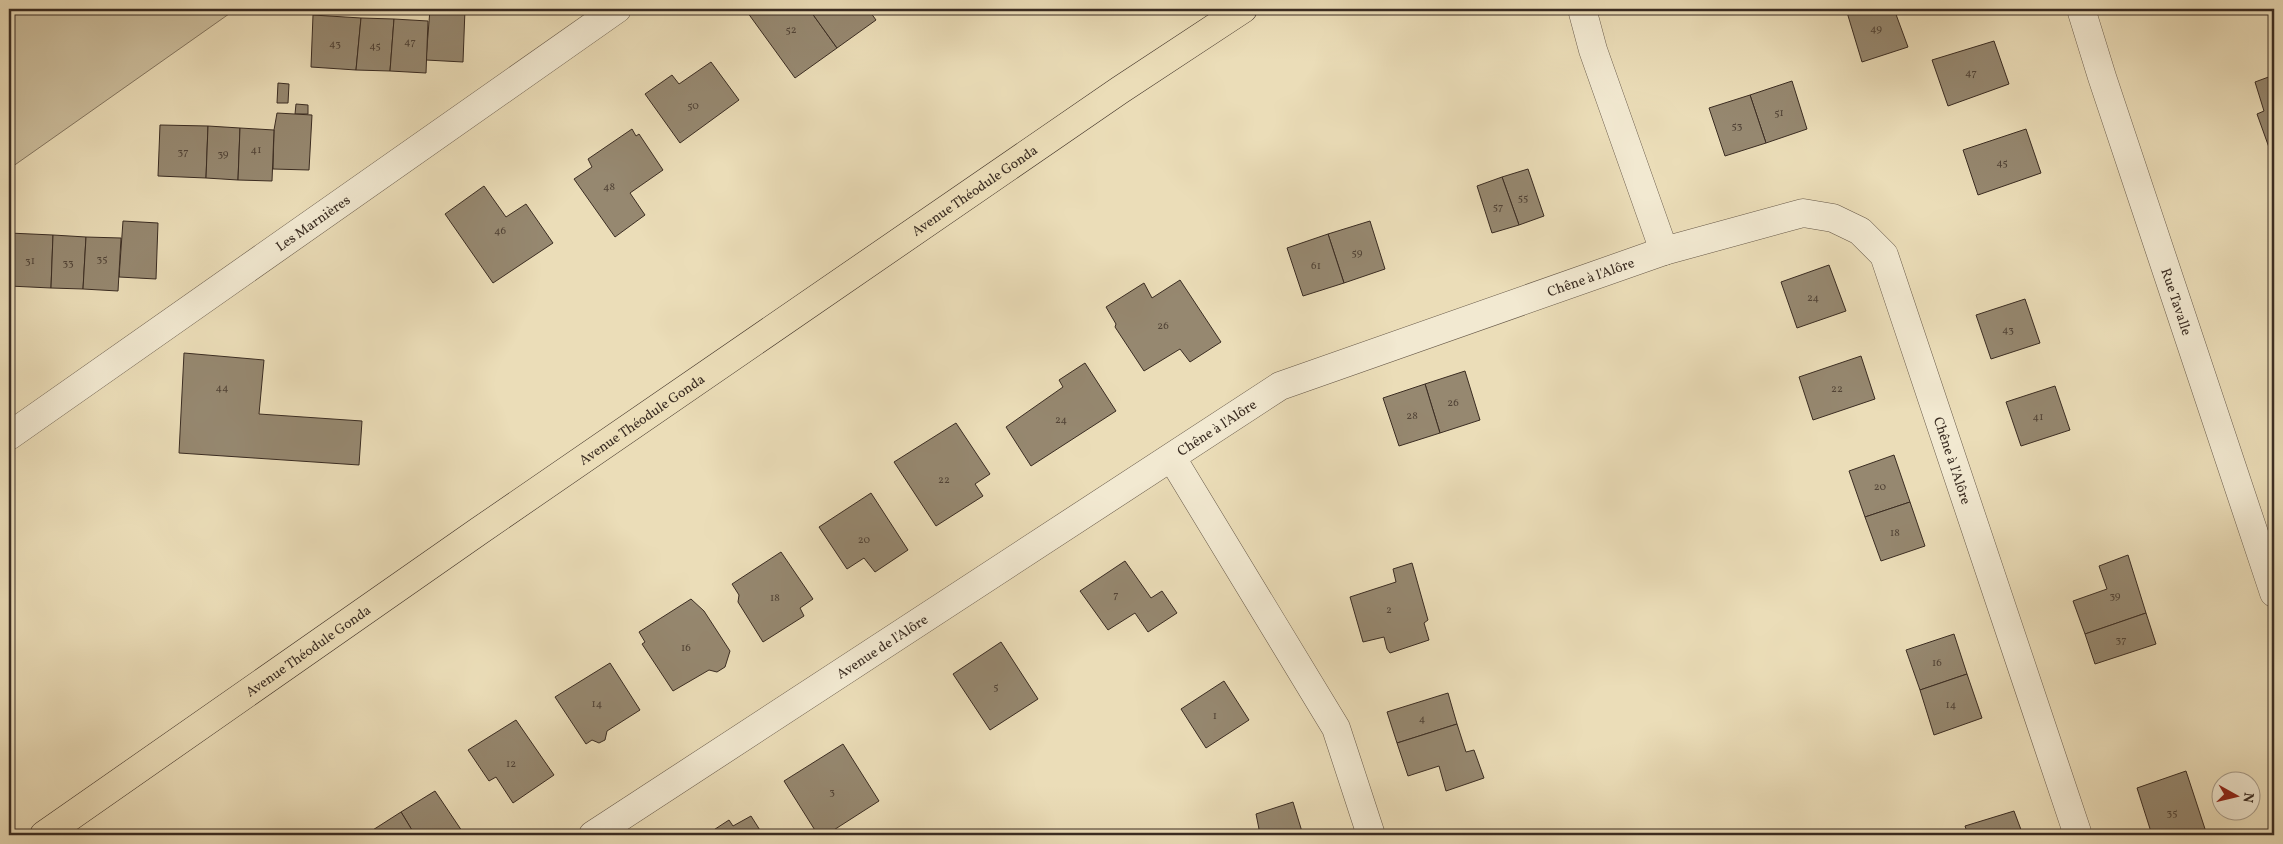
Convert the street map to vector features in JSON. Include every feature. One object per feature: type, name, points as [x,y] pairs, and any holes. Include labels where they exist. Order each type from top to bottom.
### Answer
[{"type":"main road","name":"Avenue Théodule Gonda","points":[[44,835],[479,531],[1120,90],[1243,9]]},
{"type":"street","name":"Les Marnières","points":[[9,436],[617,9]]},
{"type":"street","points":[[1582,9],[1593,50],[1664,251]]},
{"type":"street","name":"Rue Tavalle","points":[[2082,9],[2102,77],[2170,276],[2274,593]]},
{"type":"street","name":"Chêne à l'Alôre","points":[[1371,835],[1336,728],[1172,458],[1280,386],[1664,251],[1803,213],[1833,218],[1860,231],[1884,256],[2078,835]]},
{"type":"street","name":"Avenue de l'Alôre","points":[[593,835],[1172,458]]},
{"type":"shaded area","points":[[9,9],[236,9],[9,169]]},
{"type":"building","points":[[430,9],[465,9],[463,62],[426,60]]},
{"type":"building","points":[[745,9],[809,9],[837,48],[795,78]]},
{"type":"building","points":[[809,9],[868,9],[876,20],[837,48]]},
{"type":"building","points":[[1846,9],[1894,9],[1908,47],[1862,62]]},
{"type":"building","points":[[313,15],[361,18],[356,70],[311,67]]},
{"type":"building","points":[[361,18],[394,19],[390,71],[356,70]]},
{"type":"building","points":[[394,19],[428,21],[426,73],[390,71]]},
{"type":"building","points":[[1994,41],[2009,84],[1948,106],[1932,60]]},
{"type":"building","points":[[711,62],[739,100],[680,143],[645,94],[672,75],[679,84]]},
{"type":"building","points":[[2274,75],[2274,152],[2271,153],[2257,114],[2264,111],[2255,82]]},
{"type":"building","points":[[1792,81],[1807,129],[1766,143],[1750,95]]},
{"type":"building","points":[[278,83],[289,84],[288,103],[277,103]]},
{"type":"building","points":[[1750,95],[1766,143],[1725,156],[1709,108]]},
{"type":"building","points":[[296,104],[308,105],[308,114],[295,114]]},
{"type":"building","points":[[277,113],[312,115],[309,170],[273,169],[274,130]]},
{"type":"building","points":[[160,125],[208,126],[206,178],[158,176]]},
{"type":"building","points":[[208,126],[240,128],[238,180],[206,178]]},
{"type":"building","points":[[240,128],[274,130],[272,181],[238,180]]},
{"type":"building","points":[[632,129],[636,136],[639,134],[663,170],[630,193],[645,215],[615,237],[574,179],[592,167],[588,159]]},
{"type":"building","points":[[2026,129],[2041,173],[1978,195],[1963,150]]},
{"type":"building","points":[[1528,169],[1544,216],[1519,225],[1502,177]]},
{"type":"building","points":[[1502,177],[1519,225],[1492,233],[1477,186]]},
{"type":"building","points":[[484,186],[506,217],[526,204],[553,243],[493,283],[445,214]]},
{"type":"building","points":[[123,221],[158,223],[156,279],[119,277]]},
{"type":"building","points":[[1370,221],[1385,269],[1344,283],[1328,234]]},
{"type":"building","points":[[9,233],[53,235],[51,288],[9,286]]},
{"type":"building","points":[[1328,234],[1344,283],[1303,296],[1287,248]]},
{"type":"building","points":[[53,235],[86,237],[83,289],[51,288]]},
{"type":"building","points":[[86,237],[121,238],[118,291],[83,289]]},
{"type":"building","points":[[1829,265],[1846,311],[1797,328],[1781,282]]},
{"type":"building","points":[[1180,280],[1221,342],[1190,362],[1180,349],[1144,371],[1115,327],[1116,324],[1106,307],[1144,283],[1152,298]]},
{"type":"building","points":[[2025,299],[2040,343],[1991,359],[1976,315]]},
{"type":"building","points":[[184,353],[264,360],[259,414],[362,421],[359,465],[179,453]]},
{"type":"building","points":[[1861,356],[1875,399],[1813,420],[1799,377]]},
{"type":"building","points":[[1085,363],[1116,411],[1031,466],[1006,427],[1063,387],[1059,380]]},
{"type":"building","points":[[1465,371],[1480,420],[1440,433],[1425,384]]},
{"type":"building","points":[[1425,384],[1440,433],[1399,446],[1383,398]]},
{"type":"building","points":[[2055,386],[2070,430],[2021,446],[2006,402]]},
{"type":"building","points":[[956,423],[990,474],[975,484],[983,496],[936,526],[894,462]]},
{"type":"building","points":[[1894,455],[1910,502],[1865,517],[1849,471]]},
{"type":"building","points":[[871,493],[908,550],[875,572],[864,558],[847,569],[819,527]]},
{"type":"building","points":[[1910,502],[1925,546],[1881,561],[1865,517]]},
{"type":"building","points":[[781,552],[813,599],[800,608],[804,616],[763,642],[738,602],[739,595],[732,584]]},
{"type":"building","points":[[2128,555],[2146,613],[2085,634],[2073,601],[2107,589],[2099,566]]},
{"type":"building","points":[[1125,561],[1151,598],[1162,591],[1177,613],[1148,632],[1135,613],[1108,630],[1080,591]]},
{"type":"building","points":[[1412,563],[1428,620],[1424,623],[1429,640],[1390,653],[1384,637],[1363,642],[1350,597],[1396,582],[1393,569]]},
{"type":"building","points":[[691,599],[704,611],[730,651],[725,667],[717,672],[709,670],[673,691],[642,644],[645,642],[639,632]]},
{"type":"building","points":[[2146,613],[2156,644],[2095,664],[2085,634]]},
{"type":"building","points":[[1954,634],[1967,674],[1920,690],[1906,650]]},
{"type":"building","points":[[1001,642],[1038,699],[990,730],[953,674]]},
{"type":"building","points":[[610,663],[640,710],[607,731],[605,740],[599,743],[592,740],[586,744],[555,697]]},
{"type":"building","points":[[1967,674],[1982,718],[1934,735],[1920,690]]},
{"type":"building","points":[[1224,681],[1249,720],[1206,748],[1181,709]]},
{"type":"building","points":[[1448,693],[1457,724],[1397,743],[1387,712]]},
{"type":"building","points":[[516,720],[554,775],[513,803],[496,777],[489,781],[468,750]]},
{"type":"building","points":[[1457,724],[1466,752],[1474,750],[1484,778],[1446,791],[1439,766],[1408,776],[1397,743]]},
{"type":"building","points":[[843,744],[879,801],[826,835],[818,835],[784,781]]},
{"type":"building","points":[[2186,771],[2207,835],[2152,835],[2137,788]]},
{"type":"building","points":[[435,791],[464,834],[415,835],[401,812]]},
{"type":"building","points":[[1293,802],[1303,835],[1249,835],[1249,833],[1259,829],[1256,814]]},
{"type":"building","points":[[2014,811],[2023,835],[1968,835],[1965,826]]},
{"type":"building","points":[[401,812],[415,835],[365,835]]},
{"type":"building","points":[[751,816],[763,835],[706,835],[729,820],[733,826]]}]
